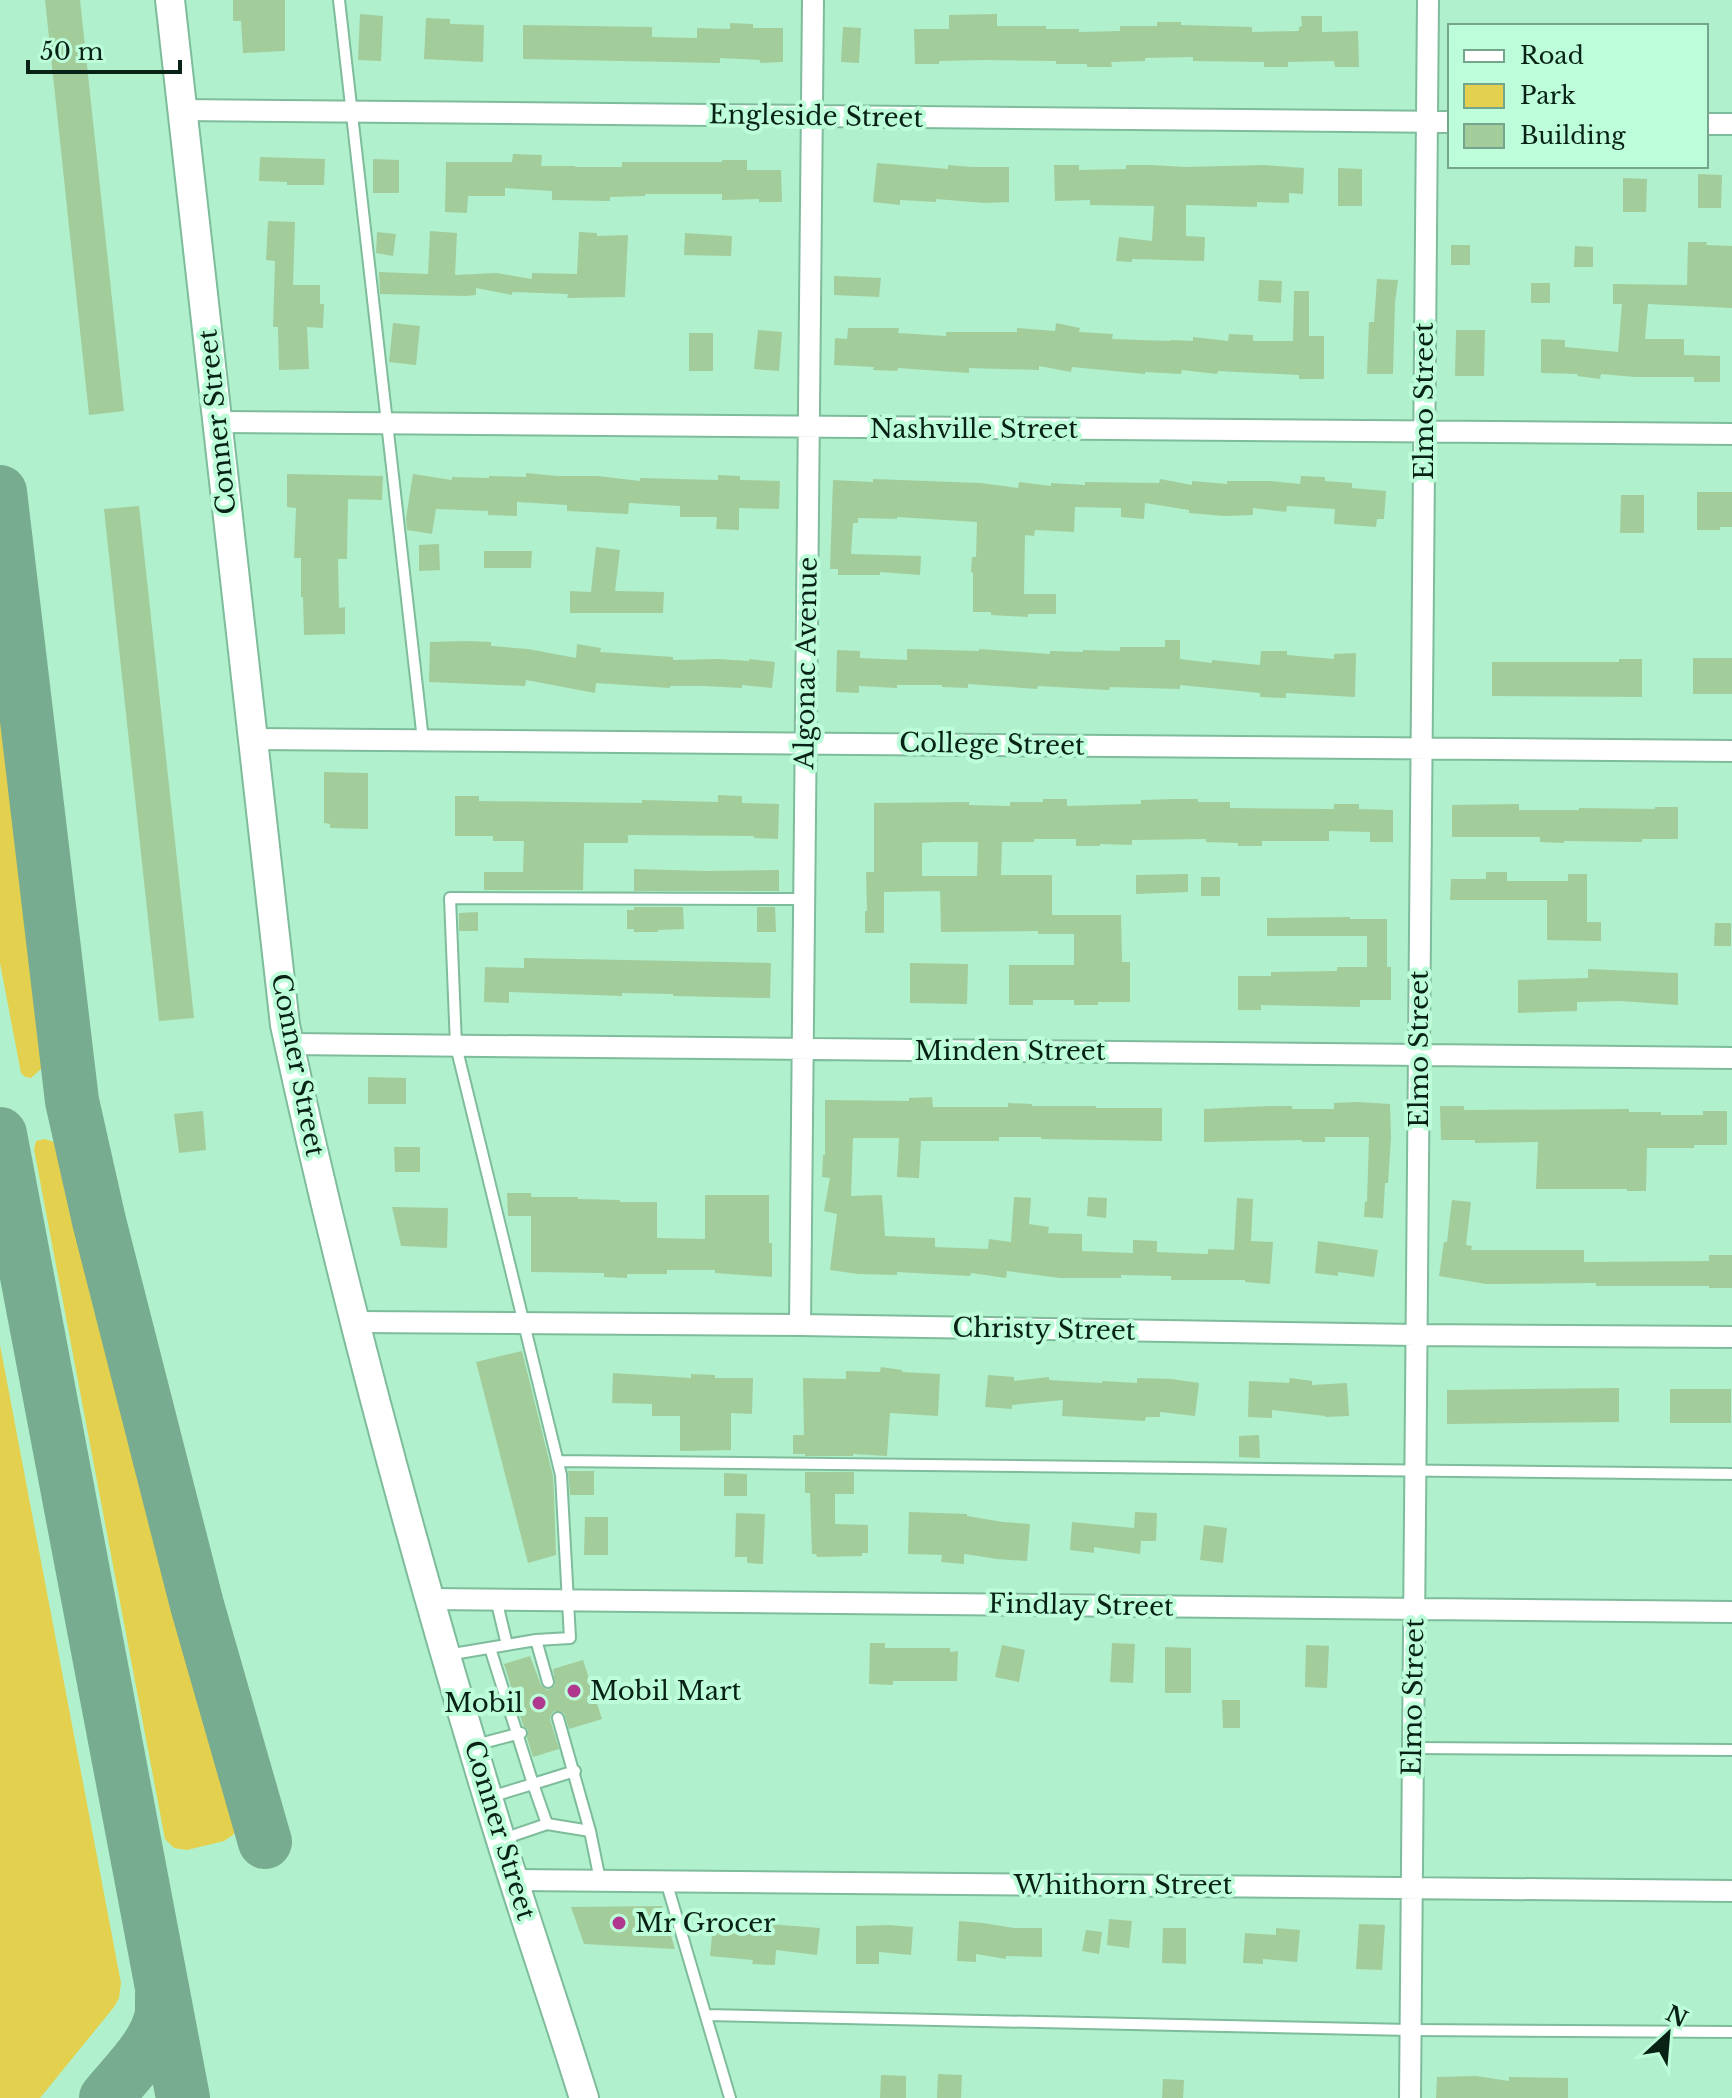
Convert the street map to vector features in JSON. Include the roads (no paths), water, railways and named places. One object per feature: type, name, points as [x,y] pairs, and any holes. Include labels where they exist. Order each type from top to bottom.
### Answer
[{"type":"main road","name":"Conner Street","points":[[170,0],[285,1025],[410,1532],[501,1840],[584,2098]]},
{"type":"street","name":"Algonac Avenue","points":[[800,1325],[813,0]]},
{"type":"street","name":"Elmo Street","points":[[1410,2098],[1428,0]]},
{"type":"street","name":"Engleside Street","points":[[182,110],[1448,122]]},
{"type":"street","points":[[1708,124],[1732,124]]},
{"type":"street","name":"Nashville Street","points":[[217,422],[1732,434]]},
{"type":"street","name":"College Street","points":[[252,739],[1732,751]]},
{"type":"street","name":"Minden Street","points":[[289,1044],[1732,1058]]},
{"type":"street","name":"Christy Street","points":[[357,1322],[1732,1337]]},
{"type":"street","name":"Findlay Street","points":[[430,1599],[1732,1612]]},
{"type":"street","name":"Whithorn Street","points":[[515,1880],[1732,1891]]},
{"type":"lane","points":[[339,0],[423,740]]},
{"type":"lane","points":[[446,1655],[536,1640],[570,1638],[561,1475],[456,1046],[450,898],[804,899]]},
{"type":"lane","points":[[558,1461],[1732,1474]]},
{"type":"lane","points":[[496,1599],[507,1645]]},
{"type":"lane","points":[[536,1640],[539,1668],[548,1682]]},
{"type":"lane","points":[[490,1648],[547,1824]]},
{"type":"lane","points":[[556,1721],[575,1771],[600,1880]]},
{"type":"lane","points":[[473,1745],[520,1733]]},
{"type":"lane","points":[[1413,1748],[1732,1750]]},
{"type":"lane","points":[[488,1797],[575,1771]]},
{"type":"lane","points":[[501,1840],[547,1824],[590,1831]]},
{"type":"lane","points":[[666,1881],[730,2098]]},
{"type":"lane","points":[[706,2015],[1410,2030],[1732,2032]]},
{"type":"place","name":"Mobil Mart","points":[[574,1691]]},
{"type":"place","name":"Mobil","points":[[539,1703]]},
{"type":"place","name":"Mr Grocer","points":[[619,1923]]}]
